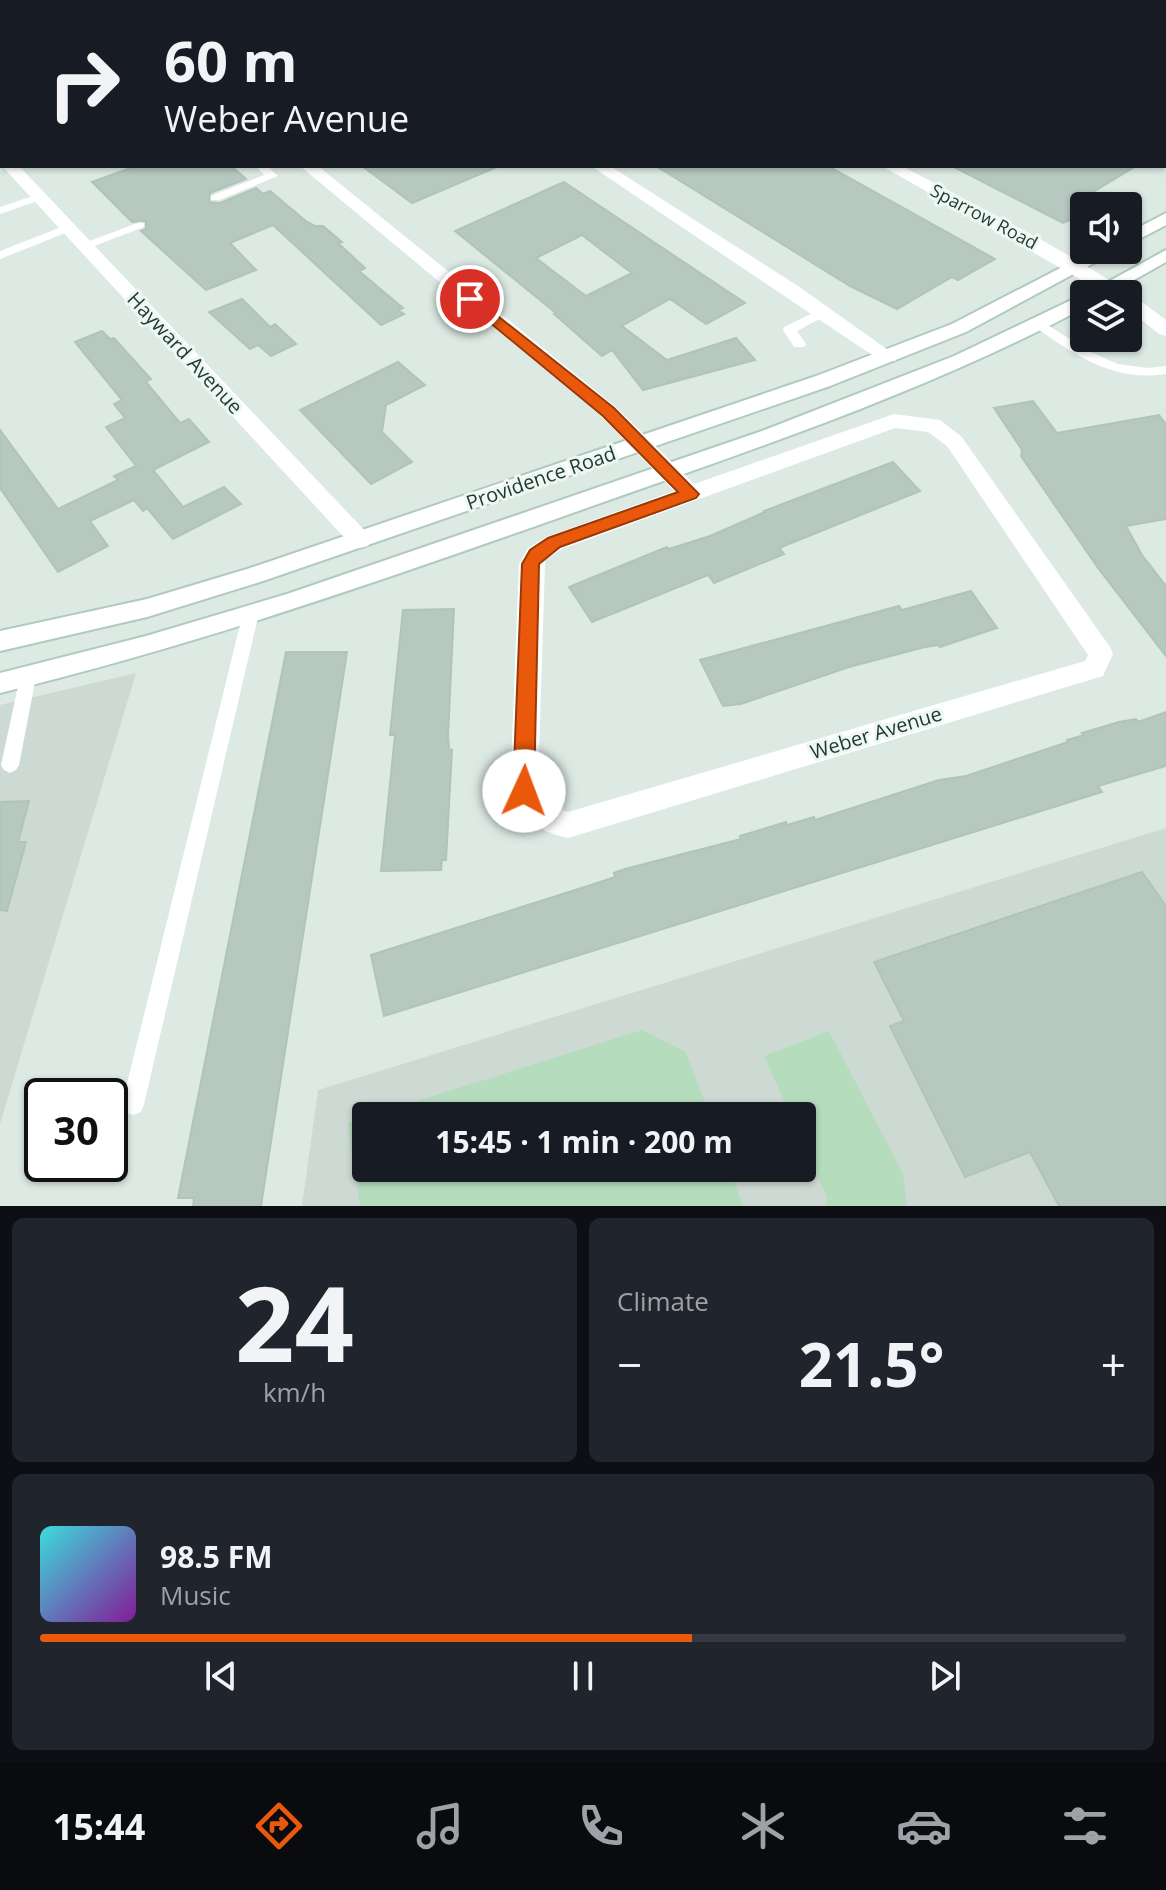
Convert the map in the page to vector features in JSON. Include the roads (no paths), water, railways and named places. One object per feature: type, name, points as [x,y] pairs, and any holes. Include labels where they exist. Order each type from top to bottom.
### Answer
[{"type":"street","name":"Hayward Avenue","points":[[12,168],[360,540]]},
{"type":"street","points":[[310,168],[643,443],[690,494]]},
{"type":"street","points":[[602,168],[888,357]]},
{"type":"street","name":"Sparrow Road","points":[[894,168],[1076,267],[1092,280]]},
{"type":"street","points":[[1142,232],[1166,218]]},
{"type":"street","points":[[1127,280],[1165,257]]},
{"type":"street","name":"Providence Road","points":[[0,641],[147,608],[360,540],[643,443],[888,357],[990,314],[1082,264]]},
{"type":"street","name":"Providence Road","points":[[0,683],[112,657],[250,617],[669,471],[918,381],[1070,308]]},
{"type":"street","points":[[1142,309],[1162,322]]},
{"type":"street","name":"Weber Avenue","points":[[894,421],[933,425],[954,441],[1101,654],[1099,662],[1094,669],[568,825],[551,823],[535,812],[524,791],[531,564],[536,554],[554,543],[690,494],[894,421]]},
{"type":"lane","points":[[215,198],[272,176],[263,168]]},
{"type":"lane","points":[[0,211],[39,197]]},
{"type":"lane","points":[[85,245],[140,225]]},
{"type":"lane","points":[[0,255],[69,228]]},
{"type":"lane","points":[[799,344],[789,330],[823,312]]},
{"type":"lane","points":[[1040,324],[1093,361],[1112,369],[1136,373],[1166,370]]},
{"type":"lane","points":[[133,1104],[250,617]]},
{"type":"lane","points":[[10,765],[28,677]]}]
